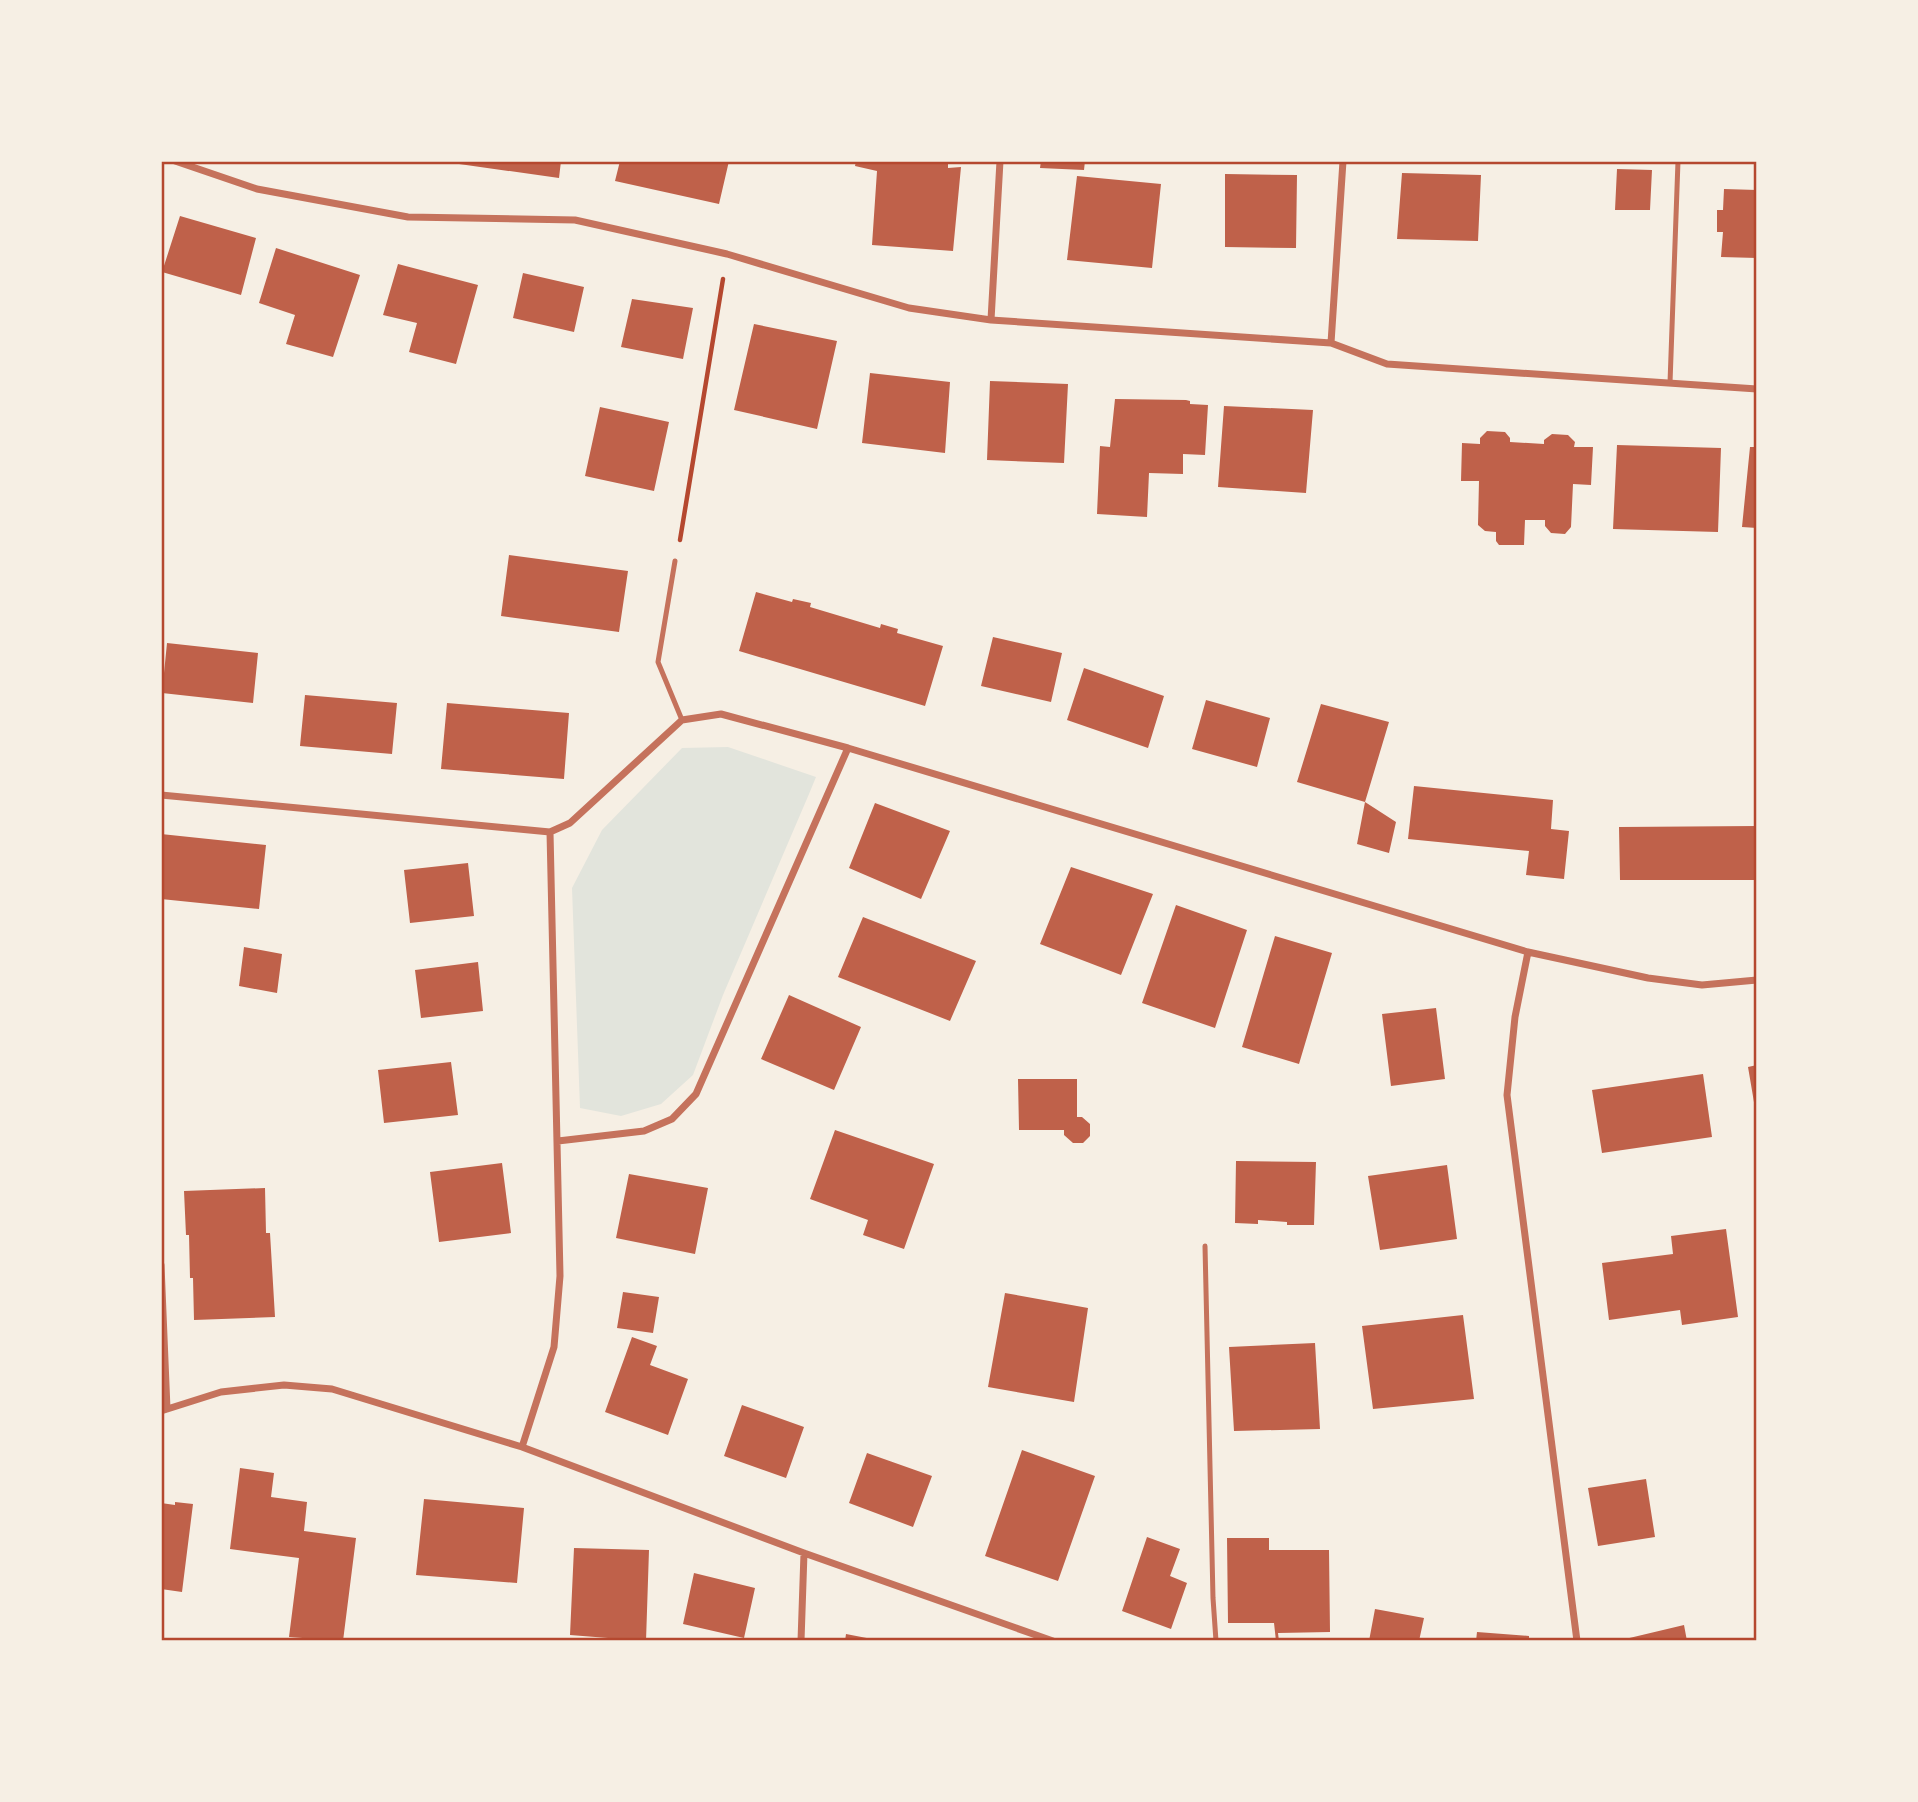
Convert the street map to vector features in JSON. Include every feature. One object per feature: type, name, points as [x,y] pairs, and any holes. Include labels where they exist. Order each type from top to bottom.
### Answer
[{"type":"street","points":[[176,161],[257,189],[408,217],[575,220],[727,254],[909,308],[991,320],[1331,343],[1387,364],[1757,389]]},
{"type":"street","points":[[991,320],[1000,161]]},
{"type":"street","points":[[1331,343],[1343,161]]},
{"type":"street","points":[[161,795],[550,832],[570,823],[588,808],[682,720],[721,714],[848,748],[1528,952],[1648,978],[1702,985],[1757,980]]},
{"type":"street","points":[[558,1141],[644,1131],[672,1118],[696,1094],[848,748]]},
{"type":"street","points":[[522,1447],[554,1347],[560,1276],[550,832]]},
{"type":"street","points":[[1528,952],[1515,1017],[1507,1095],[1577,1641]]},
{"type":"street","points":[[161,1265],[164,1410],[233,1390],[284,1385],[332,1389],[522,1447],[804,1553],[1053,1641]]},
{"type":"street","points":[[801,1641],[804,1553]]},
{"type":"lane","points":[[1670,383],[1678,161]]},
{"type":"lane","points":[[676,561],[658,662],[682,720]]},
{"type":"lane","points":[[1205,1246],[1216,1641]]},
{"type":"path","points":[[676,561],[727,254]]},
{"type":"shaded area","points":[[728,747],[816,777],[723,995],[693,1075],[661,1104],[621,1116],[580,1108],[572,888],[602,830],[682,748]]},
{"type":"building","points":[[452,161],[561,161],[559,178]]},
{"type":"building","points":[[620,161],[729,161],[719,204],[615,181]]},
{"type":"building","points":[[856,161],[948,161],[948,168],[961,167],[953,251],[872,245],[877,171],[855,166]]},
{"type":"building","points":[[1041,161],[1085,161],[1084,170],[1040,168]]},
{"type":"building","points":[[1617,169],[1652,170],[1650,210],[1615,210]]},
{"type":"building","points":[[1402,173],[1481,175],[1478,241],[1397,239]]},
{"type":"building","points":[[1225,174],[1297,175],[1296,248],[1225,247]]},
{"type":"building","points":[[1077,176],[1161,184],[1152,268],[1067,260]]},
{"type":"building","points":[[1724,189],[1757,190],[1757,258],[1721,257],[1723,232],[1717,232],[1717,210],[1723,210]]},
{"type":"building","points":[[180,216],[256,238],[241,295],[162,272]]},
{"type":"building","points":[[276,248],[360,275],[333,357],[286,344],[295,315],[259,303]]},
{"type":"building","points":[[398,264],[478,285],[456,364],[409,352],[417,323],[383,315]]},
{"type":"building","points":[[523,273],[584,287],[574,332],[513,318]]},
{"type":"building","points":[[632,299],[693,308],[683,359],[621,347]]},
{"type":"building","points":[[754,324],[837,341],[817,429],[734,410]]},
{"type":"building","points":[[870,373],[950,382],[945,453],[862,443]]},
{"type":"building","points":[[990,381],[1068,384],[1064,463],[987,460]]},
{"type":"building","points":[[1115,399],[1186,400],[1190,401],[1190,404],[1208,405],[1205,455],[1183,454],[1183,474],[1149,473],[1147,517],[1097,514],[1100,446],[1110,447]]},
{"type":"building","points":[[1224,406],[1313,410],[1306,493],[1218,487]]},
{"type":"building","points":[[600,407],[669,422],[654,491],[585,476]]},
{"type":"building","points":[[1487,431],[1505,432],[1510,442],[1544,444],[1544,440],[1552,434],[1568,435],[1575,442],[1574,447],[1593,447],[1591,485],[1573,484],[1571,527],[1565,534],[1551,533],[1545,526],[1545,520],[1525,520],[1524,545],[1499,545],[1496,532],[1485,531],[1478,525],[1479,481],[1461,481],[1462,443],[1480,444],[1480,438]]},
{"type":"building","points":[[1617,445],[1721,448],[1718,532],[1613,529]]},
{"type":"building","points":[[1750,447],[1757,447],[1757,528],[1742,527]]},
{"type":"building","points":[[509,555],[628,571],[619,632],[501,616]]},
{"type":"building","points":[[756,592],[792,602],[793,599],[811,603],[810,607],[880,628],[881,624],[898,629],[897,633],[943,646],[925,706],[739,651]]},
{"type":"building","points":[[993,637],[1062,653],[1051,702],[981,686]]},
{"type":"building","points":[[167,643],[258,653],[253,703],[162,693]]},
{"type":"building","points":[[1084,668],[1164,696],[1148,748],[1067,720]]},
{"type":"building","points":[[305,695],[397,703],[392,754],[300,746]]},
{"type":"building","points":[[1206,700],[1270,718],[1257,767],[1192,749]]},
{"type":"building","points":[[447,703],[569,713],[564,779],[441,769]]},
{"type":"building","points":[[1321,704],[1389,722],[1365,802],[1297,782]]},
{"type":"building","points":[[1414,786],[1553,800],[1551,829],[1569,831],[1564,879],[1526,875],[1529,851],[1408,839]]},
{"type":"building","points":[[1365,802],[1396,822],[1389,853],[1357,844]]},
{"type":"building","points":[[875,803],[950,831],[921,899],[849,868]]},
{"type":"building","points":[[1757,826],[1757,880],[1620,880],[1619,827]]},
{"type":"building","points":[[161,834],[266,845],[259,909],[161,899]]},
{"type":"building","points":[[468,863],[474,916],[410,923],[404,870]]},
{"type":"building","points":[[1071,867],[1153,894],[1121,975],[1040,944]]},
{"type":"building","points":[[1176,905],[1247,930],[1215,1028],[1142,1003]]},
{"type":"building","points":[[863,917],[976,961],[950,1021],[838,977]]},
{"type":"building","points":[[1275,936],[1332,953],[1299,1064],[1242,1047]]},
{"type":"building","points":[[244,947],[282,954],[277,993],[239,986]]},
{"type":"building","points":[[478,962],[483,1011],[421,1018],[415,970]]},
{"type":"building","points":[[789,995],[861,1027],[834,1090],[761,1059]]},
{"type":"building","points":[[1436,1008],[1445,1079],[1391,1086],[1382,1014]]},
{"type":"building","points":[[451,1062],[458,1115],[384,1123],[378,1070]]},
{"type":"building","points":[[1757,1065],[1757,1114],[1756,1114],[1748,1067]]},
{"type":"building","points":[[1703,1074],[1712,1137],[1602,1153],[1592,1090]]},
{"type":"building","points":[[1018,1079],[1077,1079],[1077,1117],[1082,1117],[1090,1124],[1090,1136],[1083,1143],[1073,1143],[1064,1135],[1064,1130],[1019,1130]]},
{"type":"building","points":[[835,1130],[934,1164],[904,1249],[863,1235],[868,1220],[810,1199]]},
{"type":"building","points":[[1236,1161],[1316,1162],[1314,1225],[1287,1225],[1287,1222],[1258,1220],[1258,1224],[1235,1223]]},
{"type":"building","points":[[502,1163],[511,1233],[439,1242],[430,1172]]},
{"type":"building","points":[[1447,1165],[1457,1239],[1380,1250],[1368,1176]]},
{"type":"building","points":[[629,1174],[708,1188],[695,1254],[616,1238]]},
{"type":"building","points":[[265,1188],[266,1233],[270,1233],[275,1317],[194,1320],[193,1278],[190,1278],[184,1191]]},
{"type":"building","points":[[1726,1229],[1738,1317],[1682,1325],[1680,1310],[1609,1320],[1602,1263],[1673,1254],[1671,1236]]},
{"type":"building","points":[[623,1292],[659,1297],[653,1333],[617,1328]]},
{"type":"building","points":[[1005,1293],[1088,1308],[1074,1402],[988,1387]]},
{"type":"building","points":[[1463,1315],[1474,1399],[1373,1409],[1362,1326]]},
{"type":"building","points":[[632,1337],[657,1346],[650,1365],[688,1379],[668,1435],[605,1412]]},
{"type":"building","points":[[1315,1343],[1320,1429],[1234,1431],[1229,1347]]},
{"type":"building","points":[[742,1405],[804,1427],[786,1478],[724,1456]]},
{"type":"building","points":[[1022,1450],[1095,1476],[1058,1581],[985,1556]]},
{"type":"building","points":[[867,1453],[932,1476],[913,1527],[849,1503]]},
{"type":"building","points":[[240,1468],[274,1473],[271,1497],[307,1502],[304,1531],[356,1538],[343,1641],[289,1637],[299,1558],[230,1549]]},
{"type":"building","points":[[1646,1479],[1655,1537],[1598,1546],[1588,1488]]},
{"type":"building","points":[[424,1499],[524,1508],[517,1583],[416,1575]]},
{"type":"building","points":[[175,1502],[193,1504],[182,1592],[161,1589],[161,1503],[175,1505]]},
{"type":"building","points":[[1147,1537],[1180,1549],[1170,1576],[1187,1583],[1171,1629],[1122,1611]]},
{"type":"building","points":[[1227,1538],[1269,1538],[1269,1550],[1329,1550],[1330,1632],[1278,1633],[1279,1641],[1276,1641],[1274,1623],[1228,1623]]},
{"type":"building","points":[[574,1548],[649,1550],[646,1641],[570,1635]]},
{"type":"building","points":[[694,1573],[755,1588],[744,1638],[683,1624]]},
{"type":"building","points":[[1375,1609],[1424,1618],[1419,1641],[1369,1641]]},
{"type":"building","points":[[1684,1625],[1687,1641],[1621,1641],[1621,1640]]},
{"type":"building","points":[[1477,1632],[1529,1636],[1529,1641],[1476,1641]]},
{"type":"building","points":[[846,1634],[877,1640],[877,1641],[845,1641]]}]
